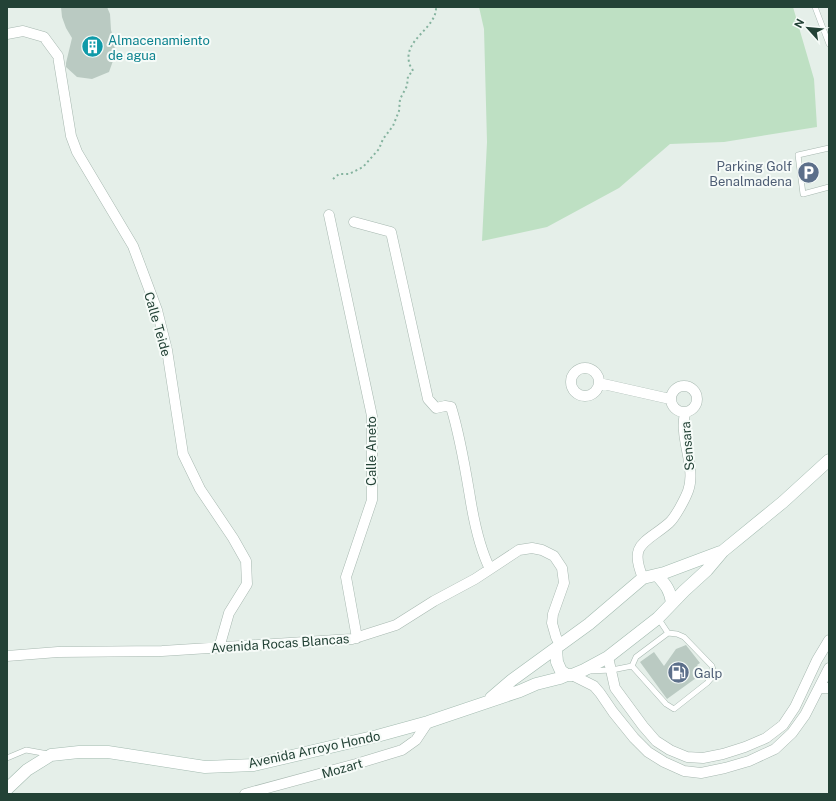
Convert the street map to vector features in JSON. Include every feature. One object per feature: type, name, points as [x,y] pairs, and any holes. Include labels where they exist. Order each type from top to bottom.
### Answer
[{"type":"main road","points":[[672,603],[707,570],[723,551],[783,502],[829,460]]},
{"type":"main road","points":[[643,578],[699,561],[723,551]]},
{"type":"main road","points":[[657,575],[665,583],[670,592],[672,603]]},
{"type":"main road","name":"Avenida Arroyo Hondo","points":[[486,702],[512,680],[589,624],[643,578]]},
{"type":"main road","name":"Avenida Arroyo Hondo","points":[[7,789],[27,770],[51,755],[79,752],[108,752],[204,767],[254,765],[377,736],[428,722],[520,691],[536,684],[584,670],[608,657],[658,618],[672,603]]},
{"type":"main road","points":[[558,647],[557,662],[561,671],[569,675]]},
{"type":"street","name":"Calle Teide","points":[[7,34],[23,32],[44,37],[58,56],[71,136],[77,152],[133,246],[157,310],[167,350],[183,454],[200,489],[233,538],[246,561],[246,584],[229,613],[219,648]]},
{"type":"street","name":"Calle Aneto","points":[[329,215],[372,416],[372,500],[346,577],[356,638]]},
{"type":"street","points":[[354,222],[391,232],[428,399],[436,408],[445,406],[451,407],[457,427],[474,518],[484,556],[490,568]]},
{"type":"street","points":[[599,383],[670,399]]},
{"type":"street","points":[[681,386],[693,389],[697,397],[696,405],[689,411],[685,412],[680,412],[673,407],[670,399],[673,391],[681,386]]},
{"type":"street","name":"Sensara","points":[[643,578],[636,557],[641,544],[671,522],[688,491],[690,468],[684,431],[685,412]]},
{"type":"street","name":"Avenida Rocas Blancas","points":[[7,656],[58,652],[162,651],[345,640],[356,638],[396,625],[434,601],[474,579],[519,550],[532,548],[542,550],[554,556],[562,568],[564,583],[553,614],[552,623],[558,647]]},
{"type":"street","points":[[608,657],[615,688],[656,741],[670,750],[687,757],[703,758],[745,748],[766,738],[783,725],[795,707],[829,640]]},
{"type":"street","points":[[569,675],[594,686],[634,738],[648,752],[664,762],[684,771],[701,773],[749,761],[775,749],[792,732],[824,688],[829,668]]},
{"type":"street","name":"Mozart","points":[[245,794],[402,750],[416,740],[428,722]]},
{"type":"lane","points":[[815,7],[829,44]]},
{"type":"lane","points":[[829,148],[798,155],[803,194],[829,187]]},
{"type":"lane","points":[[658,618],[668,633]]},
{"type":"lane","points":[[668,633],[684,637],[712,666],[714,675],[707,683],[674,709],[666,704],[632,666],[636,657],[668,633]]},
{"type":"lane","points":[[584,670],[612,670],[632,666]]},
{"type":"lane","points":[[7,758],[26,750],[51,755]]},
{"type":"path","points":[[333,179],[339,174],[349,174],[363,167],[379,149],[383,139],[393,126],[400,111],[400,99],[407,86],[408,76],[413,71],[409,62],[412,44],[431,21],[436,12],[436,7]]},
{"type":"green space","points":[[479,7],[793,7],[814,79],[817,127],[724,142],[670,144],[619,188],[547,227],[482,241],[487,142],[484,29]]},
{"type":"building","name":"Almacenamiento de agua","points":[[61,7],[107,7],[110,14],[111,30],[115,43],[114,58],[109,72],[92,79],[77,77],[66,67],[72,38],[62,17]]},
{"type":"building","points":[[686,645],[700,663],[697,665],[703,673],[667,699],[640,662],[654,652],[664,666],[676,649]]},
{"type":"place","name":"Almacenamiento de agua","points":[[92,47]]},
{"type":"place","name":"Parking Golf Benalmadena","points":[[808,173]]},
{"type":"place","name":"Galp","points":[[678,673]]}]
